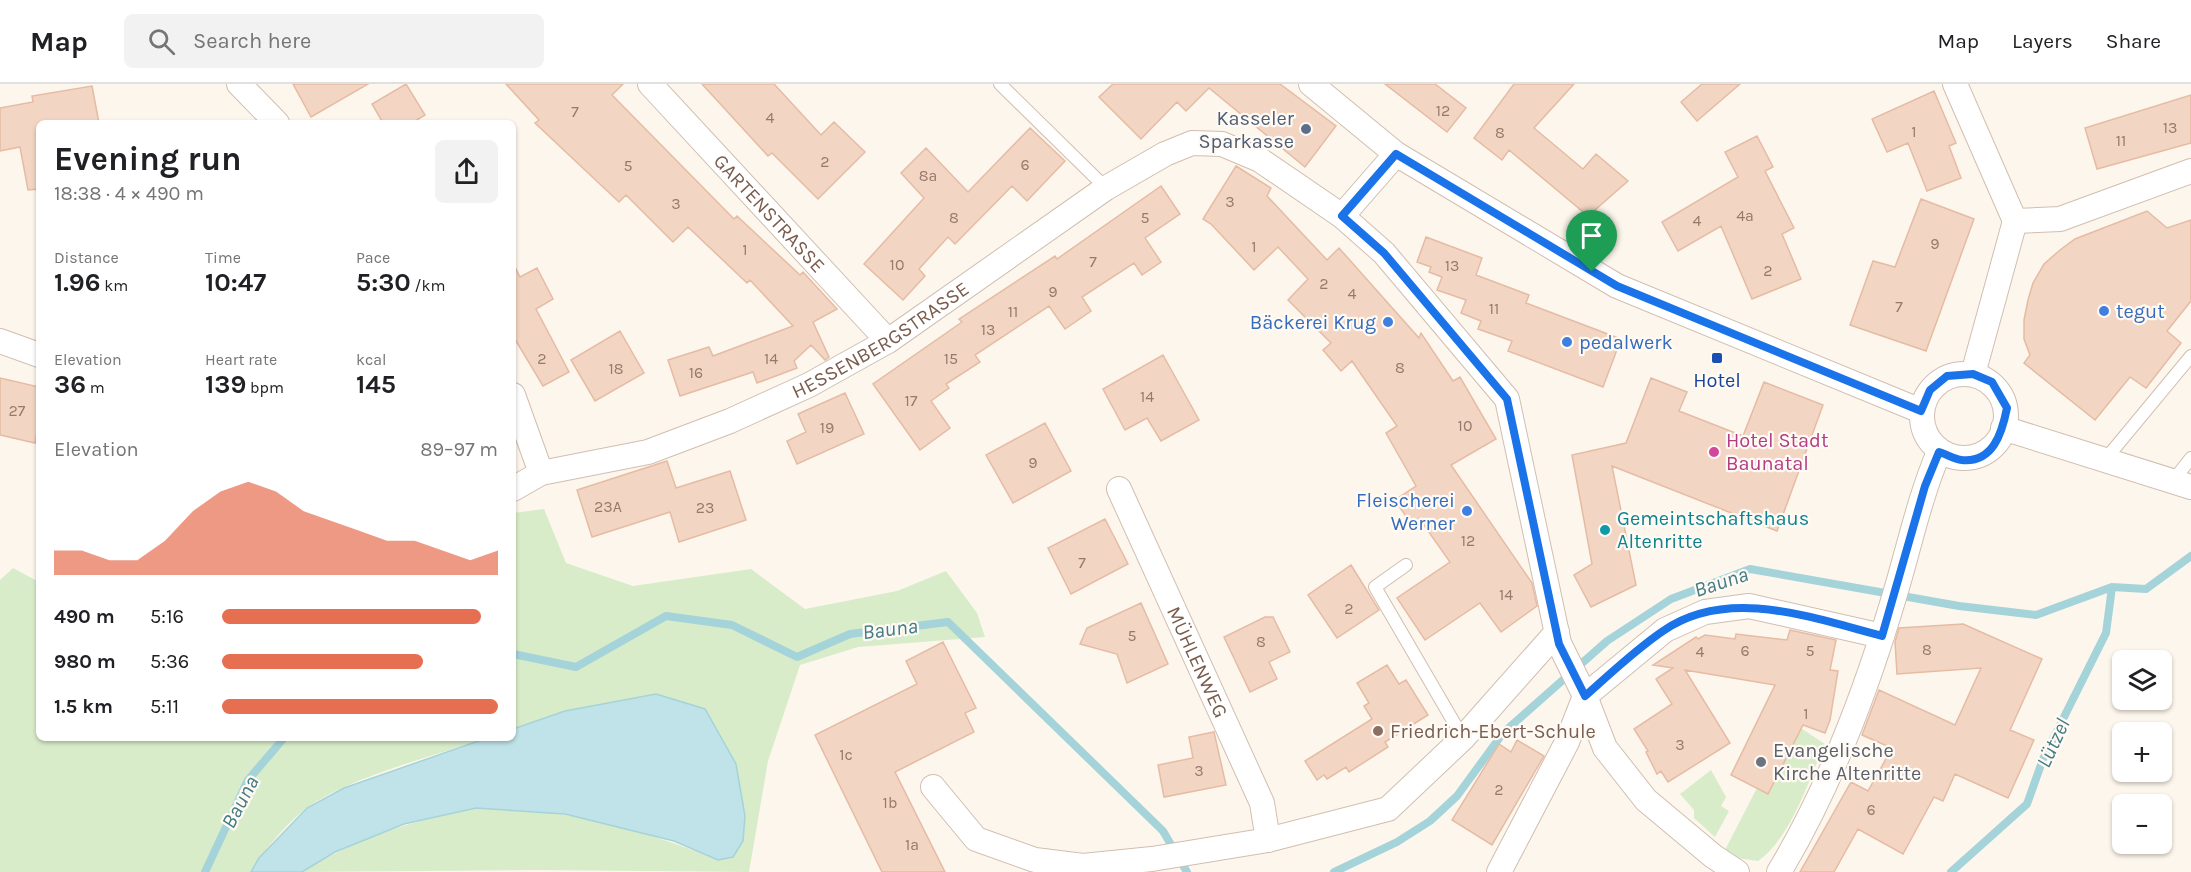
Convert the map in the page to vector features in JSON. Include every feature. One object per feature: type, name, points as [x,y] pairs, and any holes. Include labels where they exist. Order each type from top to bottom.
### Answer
[{"type":"street","points":[[239,84],[274,120]]},
{"type":"street","name":"GARTENSTRASSE","points":[[650,84],[888,341]]},
{"type":"street","points":[[1311,84],[1396,154],[1617,286],[1921,411]]},
{"type":"street","points":[[1955,84],[2015,221],[1973,374]]},
{"type":"street","name":"HESSENBERGSTRASSE","points":[[516,487],[541,473],[648,452],[730,421],[809,385],[888,341],[1106,188],[1166,154],[1192,143],[1222,144],[1260,160],[1342,216]]},
{"type":"street","points":[[1396,154],[1342,216],[1384,253],[1507,399],[1560,642],[1605,748],[1646,800],[1713,856],[1737,872]]},
{"type":"street","points":[[2015,221],[2060,219],[2191,171]]},
{"type":"street","points":[[0,342],[36,355]]},
{"type":"street","points":[[1973,374],[1992,382],[2007,408],[2003,428],[1995,447],[1982,456],[1962,460],[1939,452],[1925,435],[1921,411],[1930,390],[1947,376],[1973,374]]},
{"type":"street","points":[[516,403],[541,473]]},
{"type":"street","points":[[2003,428],[2181,485]]},
{"type":"street","points":[[1779,872],[1827,783],[1882,636],[1925,486],[1939,452]]},
{"type":"street","name":"MÜHLENWEG","points":[[1119,489],[1262,803],[1268,840]]},
{"type":"street","points":[[1499,872],[1567,742],[1582,690],[1665,630],[1705,612],[1749,606],[1830,622],[1882,636]]},
{"type":"street","points":[[933,787],[976,839],[1035,860],[1083,866],[1152,859],[1268,840],[1388,809],[1560,642]]},
{"type":"lane","points":[[1000,84],[1106,188]]},
{"type":"lane","points":[[2104,460],[2191,356]]},
{"type":"lane","points":[[2181,485],[2191,458]]},
{"type":"lane","points":[[1406,565],[1375,587],[1463,738]]},
{"type":"green space","points":[[544,509],[566,563],[633,586],[751,569],[805,609],[897,591],[946,571],[977,613],[985,637],[858,647],[800,665],[768,761],[749,872],[538,870],[302,872],[335,853],[387,831],[422,820],[477,808],[507,808],[569,815],[662,839],[718,860],[565,711],[516,728],[516,513]]},
{"type":"green space","points":[[13,568],[36,580],[36,741],[478,741],[370,776],[326,796],[308,807],[285,828],[251,872],[0,872],[0,580]]},
{"type":"green space","points":[[1796,725],[1825,744],[1798,808],[1780,838],[1758,861],[1737,858],[1725,850],[1757,788],[1768,793],[1791,749]]},
{"type":"green space","points":[[1711,770],[1726,797],[1721,806],[1729,811],[1715,837],[1694,818],[1694,810],[1680,794]]},
{"type":"water","points":[[656,694],[705,709],[736,764],[745,816],[743,841],[733,857],[718,860],[674,841],[565,814],[476,808],[404,824],[335,852],[302,872],[251,872],[259,858],[307,808],[344,788],[478,741],[516,741],[516,728],[565,711]]},
{"type":"building","points":[[293,84],[368,84],[311,117]]},
{"type":"building","points":[[406,84],[425,115],[417,120],[381,120],[372,104]]},
{"type":"building","points":[[506,84],[623,84],[612,95],[734,219],[737,216],[800,275],[803,272],[837,309],[813,322],[829,357],[825,360],[811,345],[794,361],[797,368],[757,383],[753,372],[680,396],[668,360],[709,347],[713,356],[793,326],[750,280],[747,283],[688,227],[673,242],[626,195],[619,202],[535,123],[539,120]]},
{"type":"building","points":[[702,84],[774,84],[821,135],[834,122],[865,152],[818,199],[772,153],[768,156]]},
{"type":"building","points":[[1113,84],[1280,84],[1336,126],[1305,167],[1209,88],[1186,111],[1177,102],[1141,139],[1099,97]]},
{"type":"building","points":[[1385,84],[1435,84],[1466,108],[1447,132]]},
{"type":"building","points":[[1514,84],[1574,84],[1534,128],[1583,169],[1596,154],[1628,181],[1588,216],[1509,150],[1502,160],[1474,138]]},
{"type":"building","points":[[1702,84],[1740,84],[1697,121],[1681,102]]},
{"type":"building","points":[[92,86],[98,120],[36,120],[36,189],[28,190],[20,147],[0,151],[0,108],[33,102],[32,96]]},
{"type":"building","points":[[1934,91],[1956,143],[1949,146],[1961,178],[1927,191],[1908,143],[1887,152],[1872,119]]},
{"type":"building","points":[[2191,95],[2191,143],[2097,169],[2085,128]]},
{"type":"building","points":[[1030,128],[1065,161],[1027,201],[1012,186],[955,244],[948,237],[919,269],[925,276],[903,300],[864,264],[924,198],[901,173],[926,148],[968,192]]},
{"type":"building","points":[[1757,136],[1773,167],[1765,171],[1794,228],[1782,234],[1801,279],[1752,299],[1721,226],[1678,251],[1662,222],[1738,177],[1725,152]]},
{"type":"building","points":[[1236,166],[1271,188],[1267,196],[1327,260],[1339,248],[1419,338],[1421,333],[1453,381],[1460,377],[1496,439],[1451,465],[1532,583],[1537,606],[1501,632],[1480,603],[1425,640],[1397,598],[1450,562],[1419,518],[1411,524],[1395,500],[1416,486],[1386,433],[1397,426],[1352,361],[1341,371],[1323,350],[1331,343],[1288,300],[1308,279],[1278,247],[1254,270],[1211,224],[1203,219]]},
{"type":"building","points":[[1161,186],[1180,214],[1145,238],[1161,262],[1142,275],[1134,263],[1082,297],[1091,311],[1065,329],[1049,306],[975,355],[980,362],[946,384],[949,388],[931,401],[950,428],[920,450],[873,384],[962,322],[959,319],[1055,256],[1057,259]]},
{"type":"building","points":[[1921,199],[1974,219],[1926,351],[1850,325],[1873,261],[1895,267]]},
{"type":"building","name":"tegut","points":[[2147,211],[2167,228],[2191,220],[2191,301],[2167,331],[2181,343],[2146,388],[2130,377],[2095,420],[2024,363],[2030,355],[2024,339],[2024,320],[2028,300],[2033,283],[2044,264],[2060,250],[2075,239]]},
{"type":"building","points":[[1426,237],[1482,258],[1476,275],[1529,295],[1526,303],[1621,339],[1603,387],[1508,351],[1512,341],[1478,329],[1481,321],[1461,313],[1466,300],[1437,290],[1442,277],[1429,272],[1431,267],[1417,262]]},
{"type":"building","points":[[537,268],[553,299],[536,309],[569,372],[543,386],[516,341],[516,269],[520,277]]},
{"type":"building","points":[[620,331],[644,373],[595,401],[571,360]]},
{"type":"building","points":[[1163,355],[1199,420],[1161,441],[1147,418],[1125,430],[1103,389]]},
{"type":"building","points":[[0,378],[36,386],[35,443],[0,435]]},
{"type":"building","name":"Hotel Stadt Baunatal","points":[[1651,378],[1687,392],[1679,411],[1743,436],[1764,382],[1823,405],[1777,531],[1612,466],[1636,585],[1591,607],[1574,575],[1592,564],[1572,455],[1626,443]]},
{"type":"building","points":[[845,393],[864,434],[797,464],[787,441],[806,432],[798,414]]},
{"type":"building","points":[[1045,423],[1071,471],[1013,503],[986,455]]},
{"type":"building","points":[[667,461],[676,488],[730,471],[746,520],[679,542],[670,512],[592,537],[577,490]]},
{"type":"building","points":[[1105,519],[1128,564],[1071,594],[1048,548]]},
{"type":"building","points":[[1351,565],[1379,610],[1337,638],[1308,595]]},
{"type":"building","points":[[1141,603],[1168,664],[1127,683],[1117,654],[1080,644],[1087,628]]},
{"type":"building","points":[[1265,617],[1273,617],[1290,652],[1269,662],[1277,679],[1250,692],[1224,637]]},
{"type":"building","points":[[1963,624],[2042,659],[2010,730],[2034,740],[2008,798],[1955,774],[1943,801],[1934,797],[1903,854],[1858,829],[1834,872],[1800,872],[1851,782],[1868,791],[1892,748],[1862,735],[1879,690],[1955,725],[1981,668],[1897,674],[1895,642],[1899,628]]},
{"type":"building","points":[[1790,630],[1836,640],[1830,670],[1838,671],[1830,720],[1825,733],[1803,725],[1768,794],[1731,775],[1775,685],[1685,670],[1730,743],[1668,782],[1661,771],[1657,774],[1646,752],[1648,751],[1634,729],[1672,704],[1656,679],[1673,668],[1653,665],[1696,637],[1698,639],[1705,635],[1735,639],[1736,634],[1787,640]]},
{"type":"building","points":[[943,642],[976,708],[965,713],[974,732],[895,772],[945,872],[882,872],[815,735],[917,684],[906,661]]},
{"type":"building","name":"Friedrich-Ebert-Schule","points":[[1387,665],[1399,684],[1406,680],[1428,715],[1385,742],[1388,747],[1349,772],[1346,767],[1327,779],[1324,775],[1317,780],[1305,761],[1372,719],[1364,706],[1369,703],[1357,683]]},
{"type":"building","points":[[1214,732],[1226,785],[1164,797],[1158,765],[1193,758],[1189,737]]},
{"type":"building","points":[[1517,740],[1544,756],[1492,845],[1452,820],[1499,744],[1511,752]]},
{"type":"waterway","name":"Bauna","points":[[1334,872],[1397,842],[1430,821],[1457,796],[1503,733],[1607,641],[1671,599],[1750,569],[1959,606],[2036,615],[2112,587],[2146,589],[2191,556]]},
{"type":"waterway","name":"Lützel","points":[[1951,872],[2027,804],[2043,759],[2106,633],[2112,587]]},
{"type":"waterway","name":"Bauna","points":[[516,655],[576,667],[666,616],[732,625],[797,657],[850,634],[948,622],[1163,831],[1187,872]]},
{"type":"waterway","name":"Bauna","points":[[205,872],[248,780],[281,741]]},
{"type":"place","name":"Kasseler Sparkasse","points":[[1306,129]]},
{"type":"place","name":"tegut","points":[[2104,311]]},
{"type":"place","name":"Bäckerei Krug","points":[[1388,322]]},
{"type":"place","name":"pedalwerk","points":[[1567,342]]},
{"type":"place","name":"Hotel","points":[[1717,358]]},
{"type":"place","name":"Hotel Stadt Baunatal","points":[[1714,452]]},
{"type":"place","name":"Fleischerei Werner","points":[[1467,511]]},
{"type":"place","name":"Gemeintschaftshaus Altenritte","points":[[1605,530]]},
{"type":"place","name":"Friedrich-Ebert-Schule","points":[[1378,731]]},
{"type":"place","name":"Evangelische Kirche Altenritte","points":[[1761,762]]},
{"type":"route","points":[[1396,154],[1592,272],[1617,286],[1921,411],[1930,390],[1947,376],[1973,374],[1992,382],[2007,408],[2003,428],[1995,447],[1982,456],[1962,460],[1939,452],[1925,486],[1882,636],[1830,622],[1749,606],[1705,612],[1665,630],[1627,659],[1585,696],[1559,644],[1507,399],[1384,253],[1342,216],[1396,154]]}]
